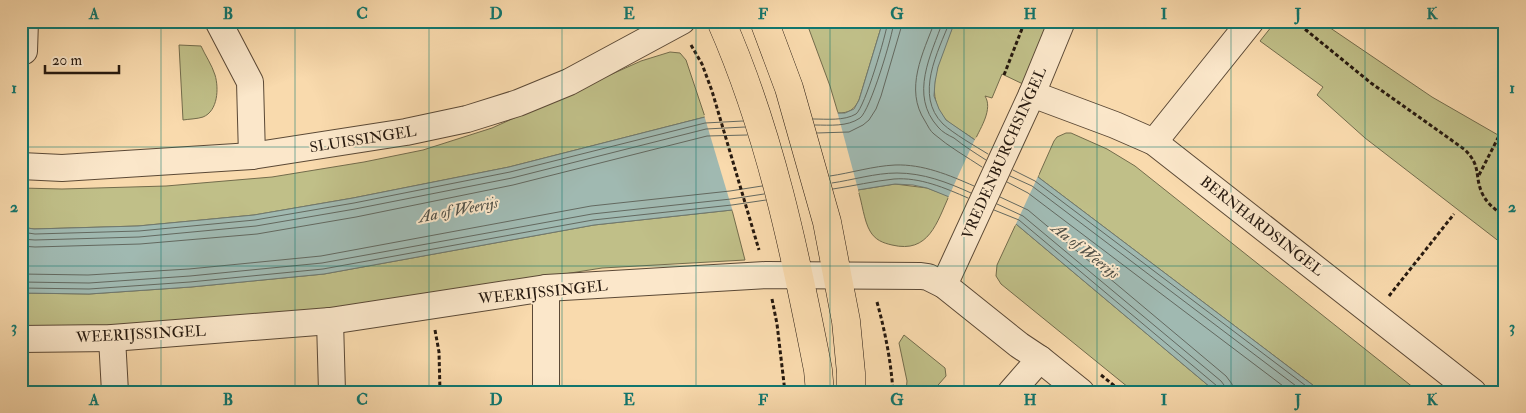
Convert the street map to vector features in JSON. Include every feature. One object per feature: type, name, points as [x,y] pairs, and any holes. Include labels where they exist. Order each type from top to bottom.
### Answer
[{"type":"main road","points":[[721,21],[748,90],[788,224],[818,370],[820,392]]},
{"type":"main road","points":[[764,21],[789,88],[827,222],[846,321],[851,373],[850,392]]},
{"type":"street","points":[[24,51],[25,21]]},
{"type":"street","points":[[218,21],[250,82],[252,156]]},
{"type":"street","name":"VREDENBURCHSINGEL","points":[[949,273],[1028,104],[1062,21]]},
{"type":"street","points":[[1154,142],[1251,21]]},
{"type":"street","name":"SLUISSINGEL","points":[[21,166],[62,168],[252,156],[406,132],[476,117],[518,103],[569,82],[680,23]]},
{"type":"street","name":"BERNHARDSINGEL","points":[[1028,104],[1115,125],[1154,142],[1474,392]]},
{"type":"street","name":"WEERIJSSINGEL","points":[[21,339],[112,338],[330,321],[546,288],[766,275],[928,277],[949,273],[1019,345],[1040,359],[1081,392]]},
{"type":"street","points":[[546,288],[546,392]]},
{"type":"street","points":[[330,321],[332,392]]},
{"type":"street","points":[[112,338],[115,392]]},
{"type":"street","points":[[1011,392],[1040,359]]},
{"type":"path","points":[[1004,75],[1025,21]]},
{"type":"path","points":[[1295,21],[1371,83],[1464,149],[1477,166],[1481,192],[1484,197],[1491,206],[1505,216]]},
{"type":"path","points":[[680,23],[696,53],[712,91],[753,226],[777,324],[785,392]]},
{"type":"path","points":[[1478,177],[1500,136],[1505,131]]},
{"type":"path","points":[[1374,314],[1454,214]]},
{"type":"path","points":[[869,276],[885,330],[892,368],[893,392]]},
{"type":"path","points":[[431,306],[439,352],[440,392]]},
{"type":"shaded area","points":[[806,21],[883,21],[859,100],[853,109],[848,112],[838,113]]},
{"type":"shaded area","points":[[955,21],[1049,21],[1025,85],[1002,74],[992,98],[985,96],[988,107],[987,112],[975,140],[946,120],[938,109],[935,97],[935,84],[940,58]]},
{"type":"shaded area","points":[[1276,21],[1320,21],[1432,97],[1505,139],[1505,246],[1365,138],[1317,95],[1323,87],[1260,41]]},
{"type":"shaded area","points":[[179,45],[201,46],[215,75],[217,92],[212,110],[203,117],[196,119],[183,120]]},
{"type":"shaded area","points":[[670,52],[680,53],[686,60],[705,117],[509,167],[353,198],[254,215],[138,226],[34,229],[21,227],[21,188],[62,189],[166,186],[272,177],[423,150],[492,128],[641,61]]},
{"type":"shaded area","points":[[1071,133],[1107,149],[1135,166],[1419,392],[1322,392],[1038,177],[1054,141],[1057,137]]},
{"type":"shaded area","points":[[895,184],[927,188],[949,196],[930,234],[915,245],[905,247],[882,242],[872,234],[866,222],[858,190]]},
{"type":"shaded area","points":[[732,210],[745,260],[602,268],[331,311],[21,332],[21,293],[89,294],[191,287],[324,274],[594,225]]},
{"type":"shaded area","points":[[1016,224],[1216,392],[1134,392],[1001,284],[996,276],[997,265]]},
{"type":"shaded area","points":[[904,335],[945,368],[946,376],[932,392],[906,392],[907,381],[899,343]]},
{"type":"water","name":"Aa of Weerijs","points":[[883,21],[955,21],[938,67],[935,82],[934,96],[946,120],[1011,163],[1038,177],[1322,392],[1216,392],[1016,224],[927,188],[913,185],[895,184],[732,210],[594,225],[324,274],[191,287],[89,294],[21,293],[21,227],[34,229],[138,226],[254,215],[353,198],[509,167],[705,117],[845,113],[854,109],[859,100]]},
{"type":"pier","points":[[837,111],[859,193],[733,212],[704,115]]},
{"type":"pier","points":[[976,137],[1012,161],[1039,174],[1015,226],[948,198]]}]
